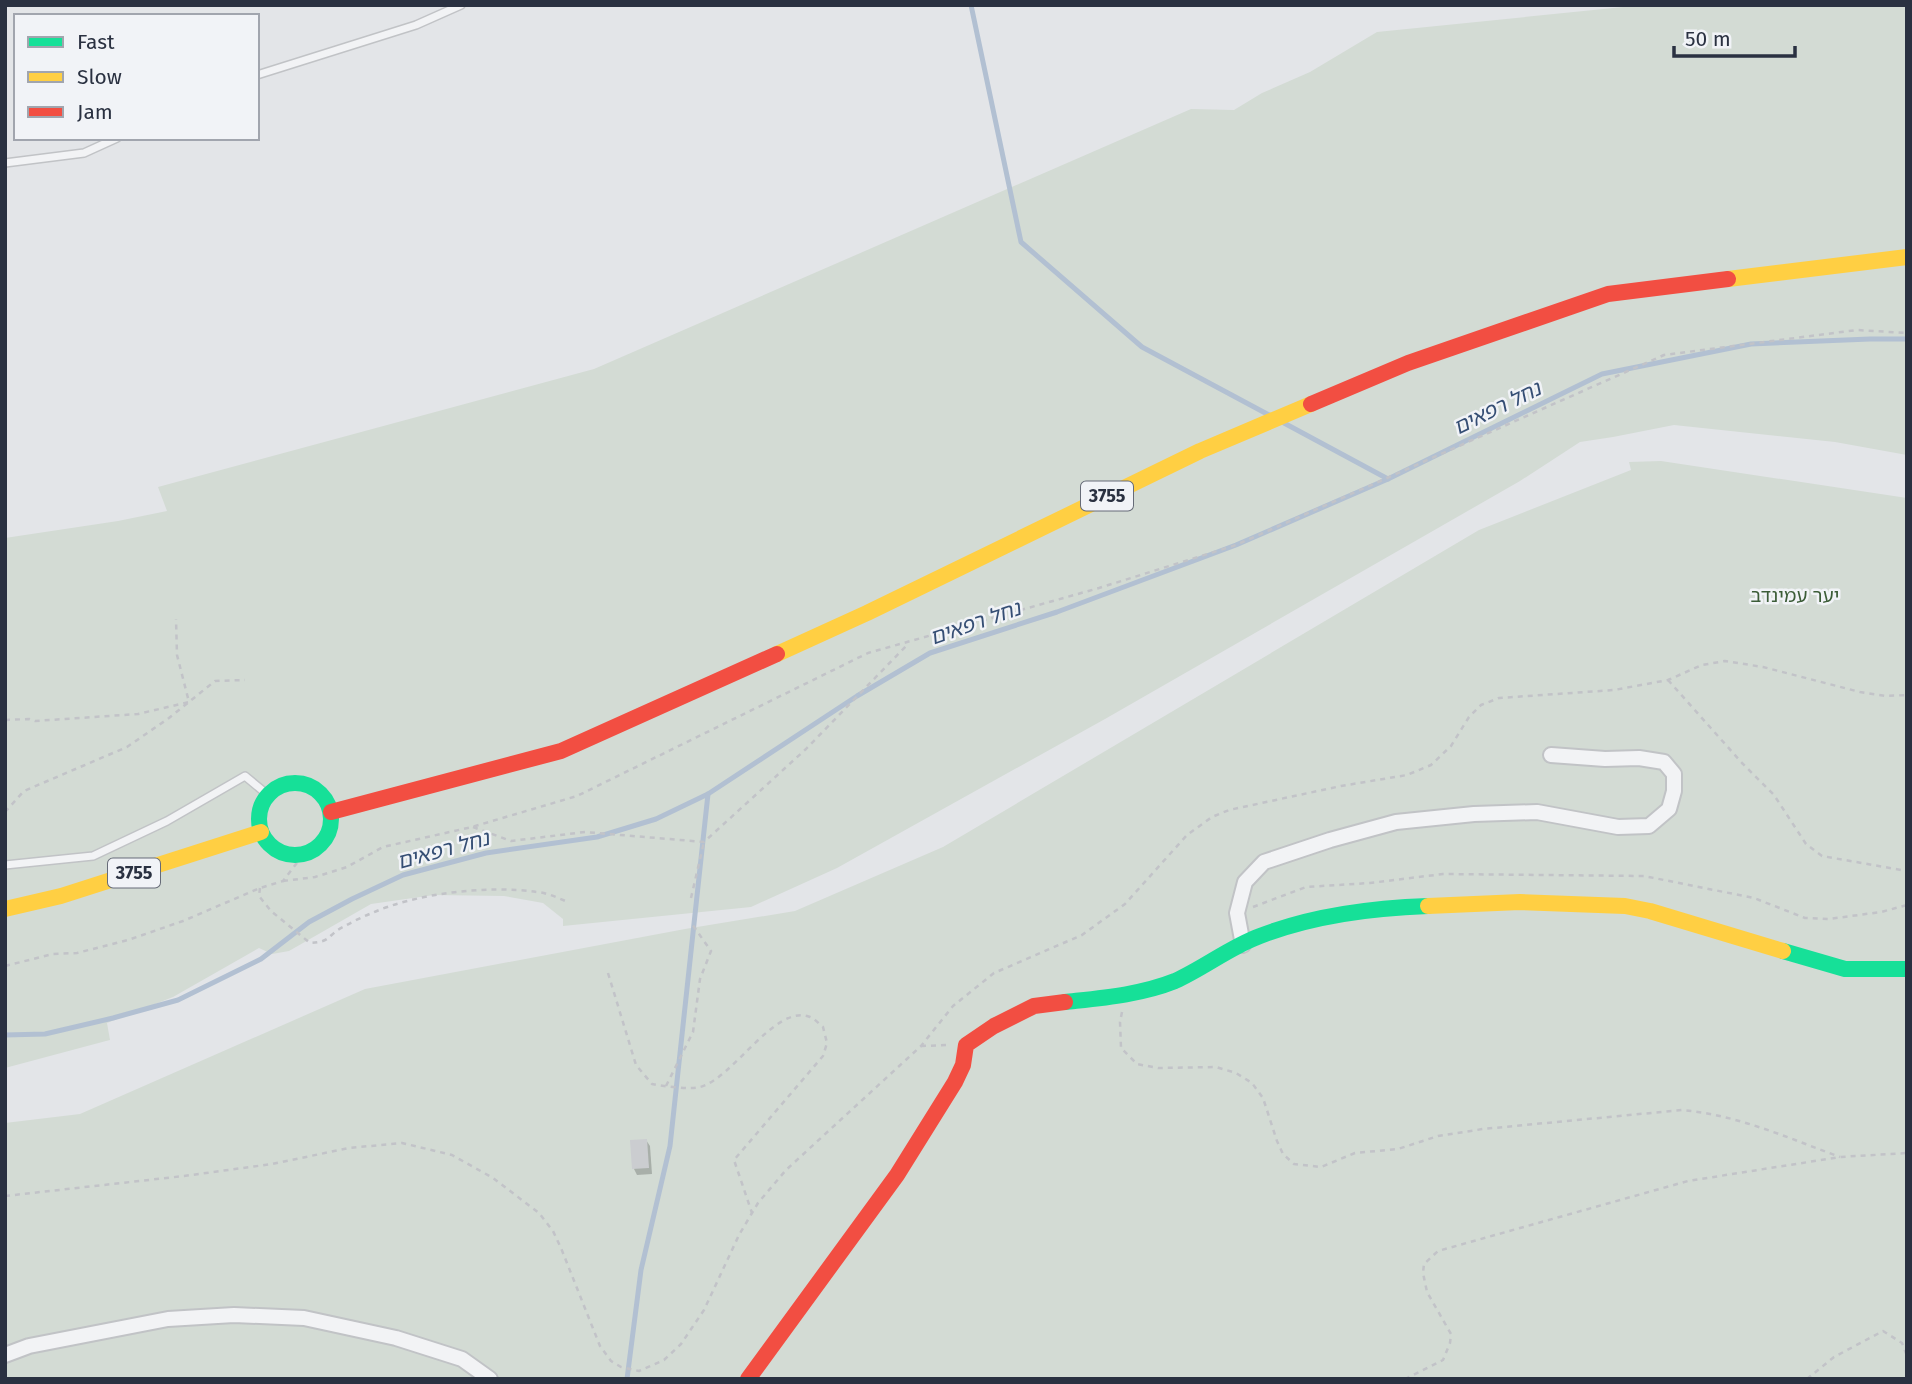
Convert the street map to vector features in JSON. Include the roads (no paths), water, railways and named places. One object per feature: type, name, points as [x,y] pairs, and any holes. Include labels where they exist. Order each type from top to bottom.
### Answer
[{"type":"main road","name":"3755","points":[[331,812],[561,751],[867,612],[1200,451],[1408,363],[1608,294],[1907,257]]},
{"type":"main road","points":[[292,782],[302,783],[321,793],[331,812],[328,834],[322,844],[303,855],[283,853],[274,848],[261,832],[258,821],[268,795],[281,785],[292,782]]},
{"type":"main road","name":"3755","points":[[5,909],[61,896],[261,832]]},
{"type":"main road","points":[[748,1379],[897,1175],[955,1082],[963,1065],[966,1045],[994,1026],[1034,1006],[1125,995],[1174,981],[1259,936],[1336,914],[1396,907],[1520,902],[1625,906],[1845,969],[1907,969]]},
{"type":"street","points":[[1243,945],[1237,913],[1245,882],[1264,862],[1317,844],[1396,822],[1474,814],[1537,812],[1618,827],[1649,826],[1669,809],[1674,791],[1674,774],[1664,762],[1639,758],[1605,759],[1551,755]]},
{"type":"street","points":[[5,1354],[29,1346],[168,1319],[234,1315],[304,1318],[396,1338],[462,1359],[491,1379]]},
{"type":"lane","points":[[259,74],[416,25],[461,5]]},
{"type":"lane","points":[[5,163],[84,153],[113,140]]},
{"type":"lane","points":[[5,865],[93,856],[167,821],[245,776],[268,795]]},
{"type":"waterway","points":[[971,5],[1021,242],[1142,347],[1269,415]]},
{"type":"waterway","name":"נחל רפאים","points":[[5,1035],[45,1034],[178,1000],[261,959],[309,922],[403,875],[486,853],[597,837],[656,819],[708,794],[857,696],[930,653],[1057,612],[1236,545],[1388,479],[1602,374],[1751,344],[1907,339]]},
{"type":"waterway","points":[[1284,423],[1388,479]]},
{"type":"waterway","points":[[627,1379],[641,1270],[670,1146],[708,794]]},
{"type":"park label","name":"יער עמינדב","points":[[1795,595]]}]
